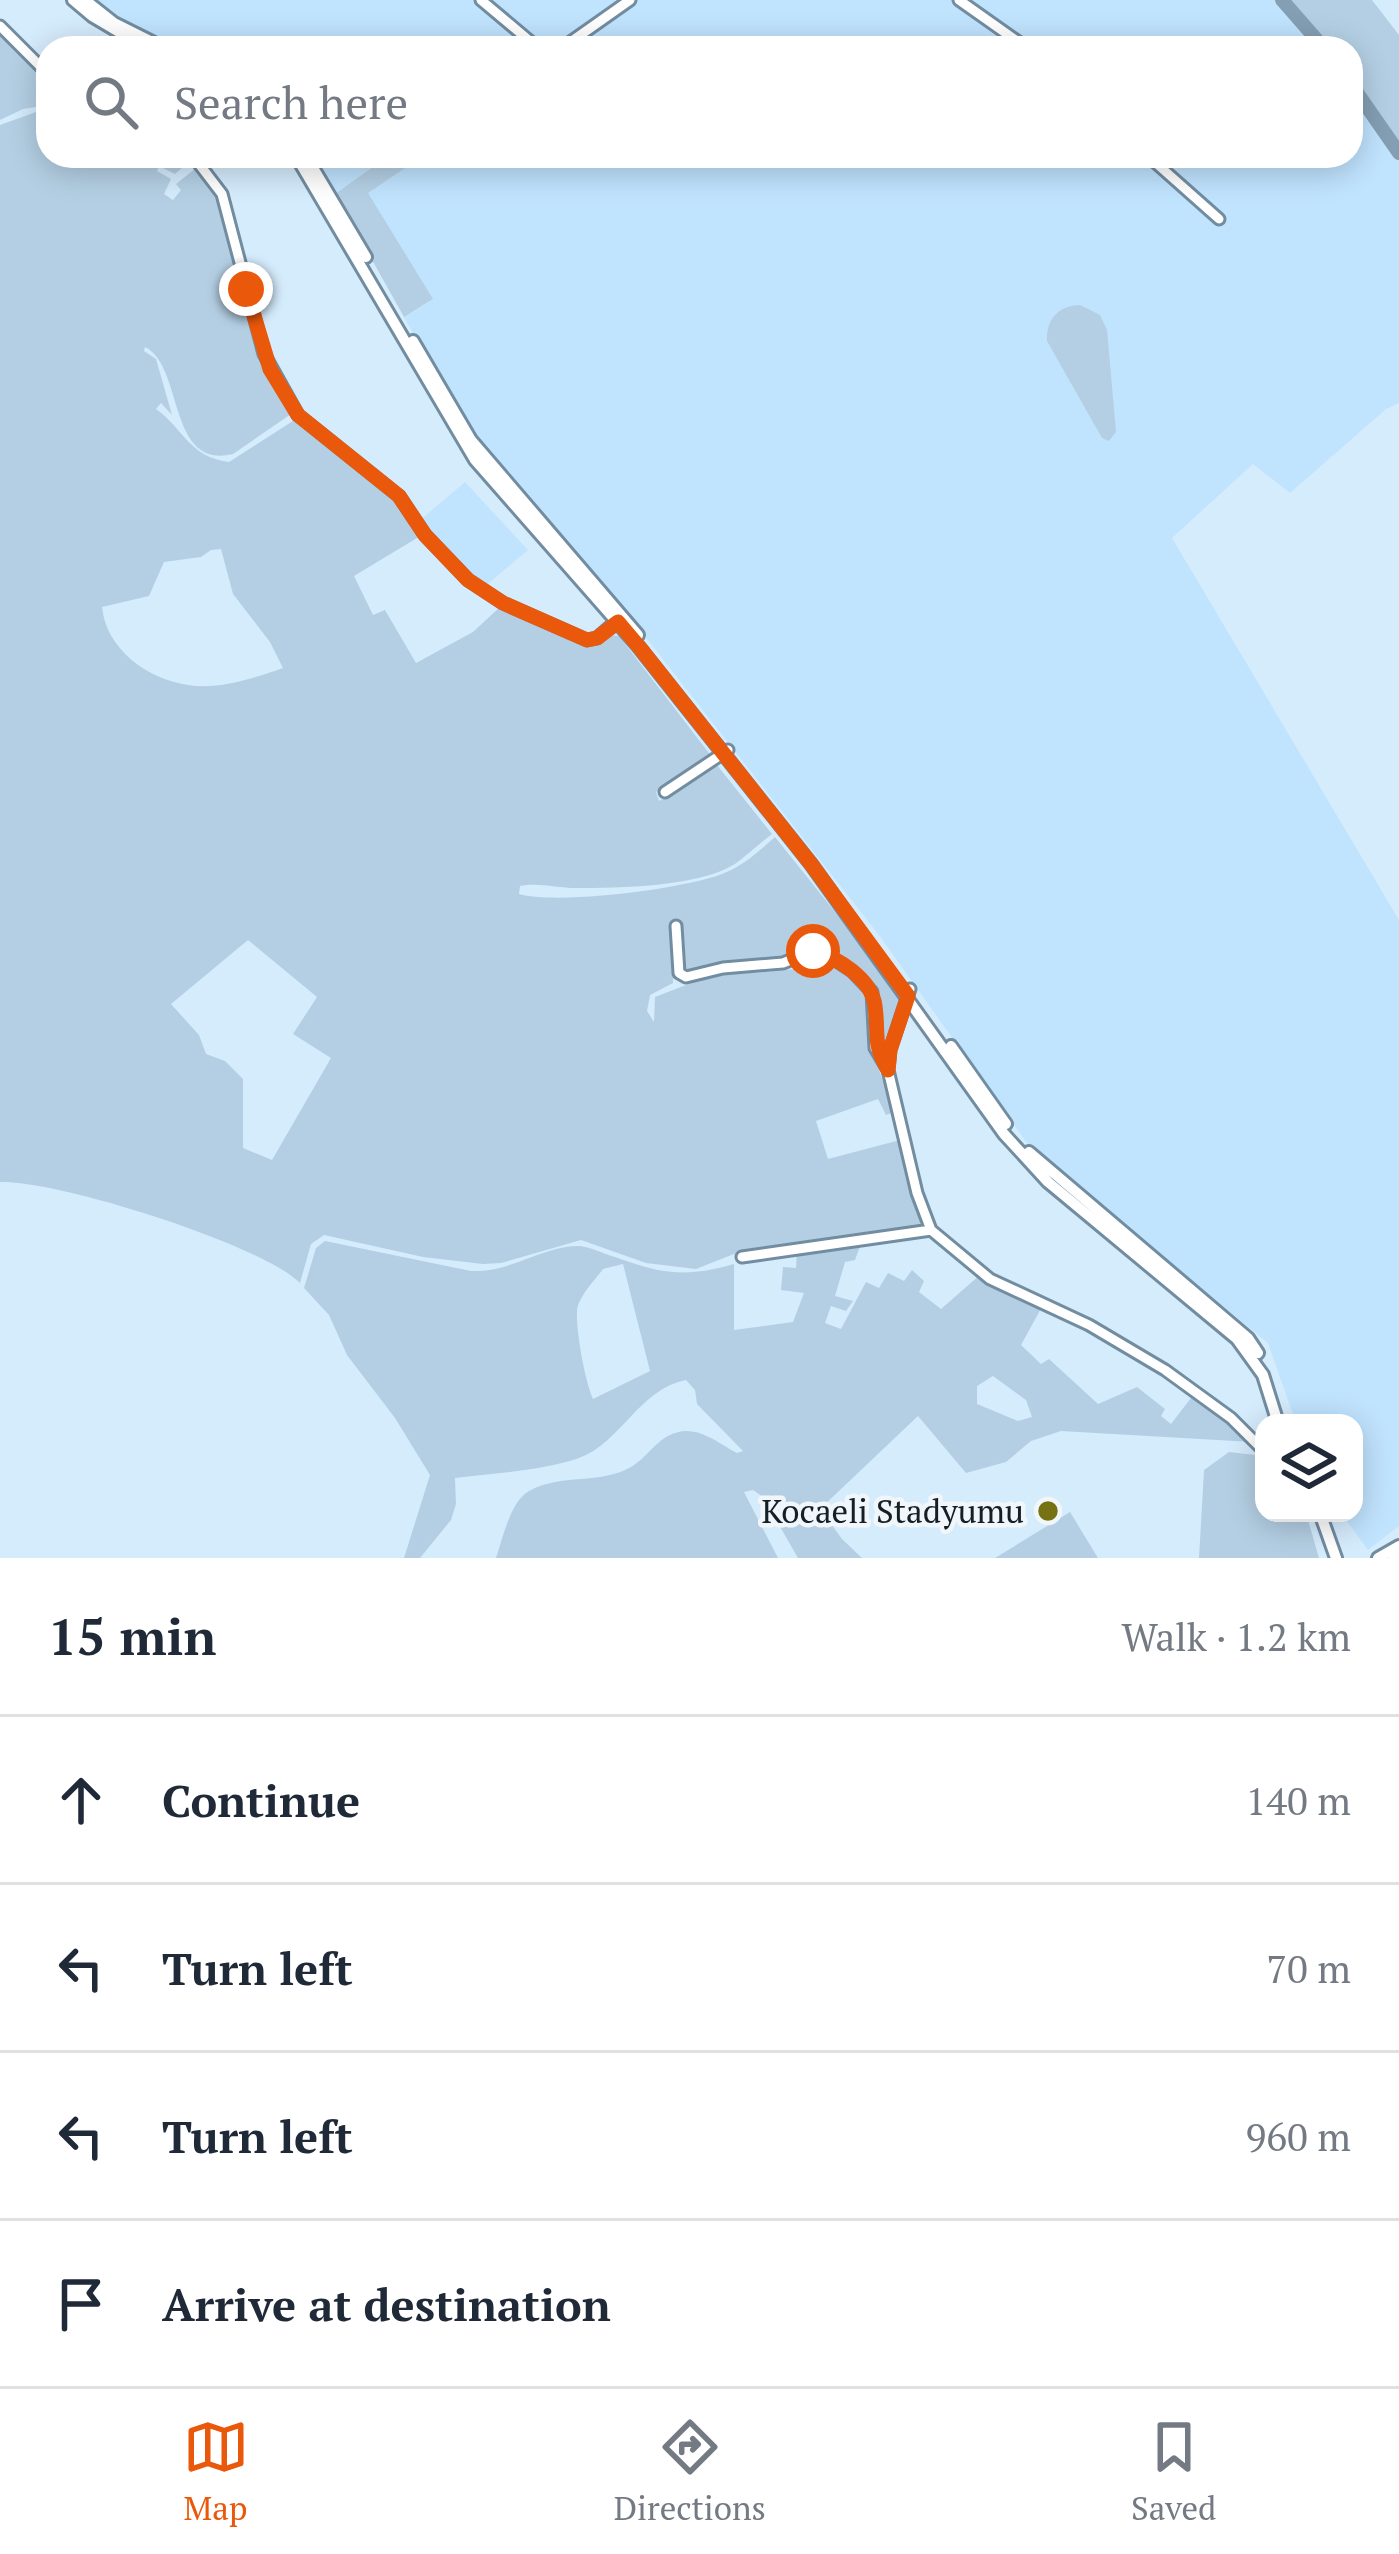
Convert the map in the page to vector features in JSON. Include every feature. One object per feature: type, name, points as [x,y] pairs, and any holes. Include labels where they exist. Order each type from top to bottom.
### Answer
[{"type":"main road","points":[[74,0],[126,36]]},
{"type":"main road","points":[[85,0],[141,36]]},
{"type":"main road","points":[[303,168],[459,437],[512,506],[620,619]]},
{"type":"main road","points":[[313,168],[471,440],[725,752],[909,993],[1004,1134],[1034,1168],[1252,1356],[1278,1414]]},
{"type":"main road","points":[[1320,1522],[1332,1556]]},
{"type":"main road","points":[[1378,1558],[1398,1551]]},
{"type":"street","points":[[482,0],[524,36]]},
{"type":"street","points":[[579,36],[630,0]]},
{"type":"street","points":[[959,0],[1010,36]]},
{"type":"street","points":[[0,26],[36,62]]},
{"type":"street","points":[[202,168],[222,194],[264,354],[298,415],[385,482],[440,553],[484,592],[587,640],[597,638],[620,619]]},
{"type":"street","points":[[1162,168],[1219,219]]},
{"type":"street","points":[[664,792],[725,752]]},
{"type":"street","points":[[676,926],[677,963],[679,973],[686,977],[723,968],[783,963],[813,951],[852,971],[872,992],[875,1048],[888,1070],[916,1193],[931,1230],[990,1279],[1089,1324],[1165,1370],[1232,1418],[1255,1442]]},
{"type":"street","points":[[888,1070],[909,993]]},
{"type":"street","points":[[742,1257],[931,1230]]},
{"type":"shaded area","points":[[89,0],[1282,0],[1314,36],[149,36]]},
{"type":"shaded area","points":[[1282,0],[1372,0],[1399,35],[1399,153],[1363,101],[1363,36],[1314,36]]},
{"type":"shaded area","points":[[0,30],[36,66],[36,107],[0,120]]},
{"type":"shaded area","points":[[1363,101],[1399,153],[1399,403],[1386,409],[1290,493],[1253,464],[1172,538],[1399,920],[1399,1526],[1368,1550],[1348,1522],[1363,1522],[1363,1414],[1293,1414],[1268,1343],[1029,1146],[879,935],[633,621],[510,487],[457,412],[404,317],[432,300],[367,193],[405,168],[1363,168]]},
{"type":"shaded area","points":[[36,112],[36,168],[158,168],[171,179],[164,194],[173,200],[181,190],[176,184],[196,168],[214,188],[224,207],[256,341],[291,414],[233,454],[212,455],[197,447],[186,432],[166,374],[157,358],[145,347],[156,359],[172,415],[161,403],[156,409],[196,448],[216,459],[229,462],[296,419],[395,497],[422,535],[354,576],[373,615],[385,610],[416,663],[473,632],[500,607],[588,645],[619,636],[712,757],[656,792],[659,801],[717,765],[772,834],[735,864],[701,877],[658,885],[527,885],[520,886],[519,894],[590,896],[704,880],[737,867],[775,837],[898,1000],[896,1022],[884,1051],[879,1048],[873,998],[858,980],[818,951],[686,975],[680,972],[677,922],[671,923],[673,983],[650,995],[647,1011],[654,1022],[655,997],[712,975],[794,969],[803,961],[823,961],[844,973],[865,996],[873,1053],[894,1112],[886,1115],[878,1099],[816,1121],[828,1159],[900,1140],[921,1223],[914,1229],[734,1254],[696,1269],[646,1263],[581,1240],[483,1264],[423,1257],[324,1235],[311,1244],[300,1283],[245,1250],[157,1217],[65,1191],[0,1182],[0,125]],"holes":[[[221,549],[233,594],[270,642],[283,668],[212,686],[172,682],[143,668],[111,636],[102,607],[149,596],[164,562]],[[248,940],[317,997],[293,1034],[331,1058],[272,1160],[243,1148],[243,1079],[225,1061],[206,1054],[199,1035],[171,1004]]]},
{"type":"shaded area","points":[[319,168],[371,168],[335,194]]},
{"type":"shaded area","points":[[371,168],[405,168],[368,193],[433,299],[404,317],[335,194]]},
{"type":"shaded area","points":[[1080,305],[1100,315],[1107,330],[1116,432],[1109,441],[1102,438],[1047,341],[1055,315]]},
{"type":"shaded area","points":[[465,482],[528,550],[484,587],[419,521]]},
{"type":"shaded area","points":[[325,1241],[471,1271],[580,1246],[674,1272],[734,1264],[734,1330],[793,1322],[804,1293],[781,1290],[783,1267],[796,1268],[797,1251],[862,1241],[855,1260],[845,1262],[835,1296],[853,1301],[846,1311],[831,1306],[825,1323],[841,1329],[866,1282],[879,1288],[888,1273],[904,1281],[912,1270],[924,1281],[919,1292],[941,1309],[981,1274],[1043,1305],[1021,1345],[1041,1364],[1049,1359],[1098,1404],[1137,1387],[1165,1409],[1161,1416],[1171,1424],[1194,1394],[1252,1442],[1061,1431],[1031,1441],[1006,1462],[966,1473],[918,1416],[820,1509],[862,1558],[798,1558],[763,1497],[753,1490],[744,1492],[778,1558],[496,1558],[508,1521],[529,1491],[554,1482],[619,1472],[668,1436],[685,1431],[705,1435],[737,1453],[743,1451],[697,1404],[695,1390],[686,1380],[655,1394],[607,1441],[579,1458],[455,1478],[451,1520],[420,1558],[404,1558],[430,1475],[395,1418],[347,1355],[329,1315],[304,1288],[316,1248]],"holes":[[[623,1264],[650,1371],[593,1399],[580,1343],[578,1306],[603,1269]],[[993,1376],[1026,1400],[1032,1417],[1018,1421],[977,1404],[977,1386]]]},
{"type":"shaded area","points":[[1229,1452],[1255,1455],[1255,1522],[1309,1522],[1319,1558],[1199,1558],[1204,1470]]},
{"type":"shaded area","name":"Kocaeli Stadyumu","points":[[1070,1512],[1098,1558],[995,1558]]},
{"type":"waterway","points":[[1282,0],[1314,36]]},
{"type":"waterway","points":[[1363,101],[1399,153]]},
{"type":"place","name":"Kocaeli Stadyumu","points":[[1048,1511]]},
{"type":"route","points":[[246,289],[270,369],[298,415],[399,496],[425,535],[468,580],[503,603],[587,640],[618,622],[640,648],[811,864],[908,996],[888,1070],[875,1048],[872,992],[852,971],[813,951]]}]
